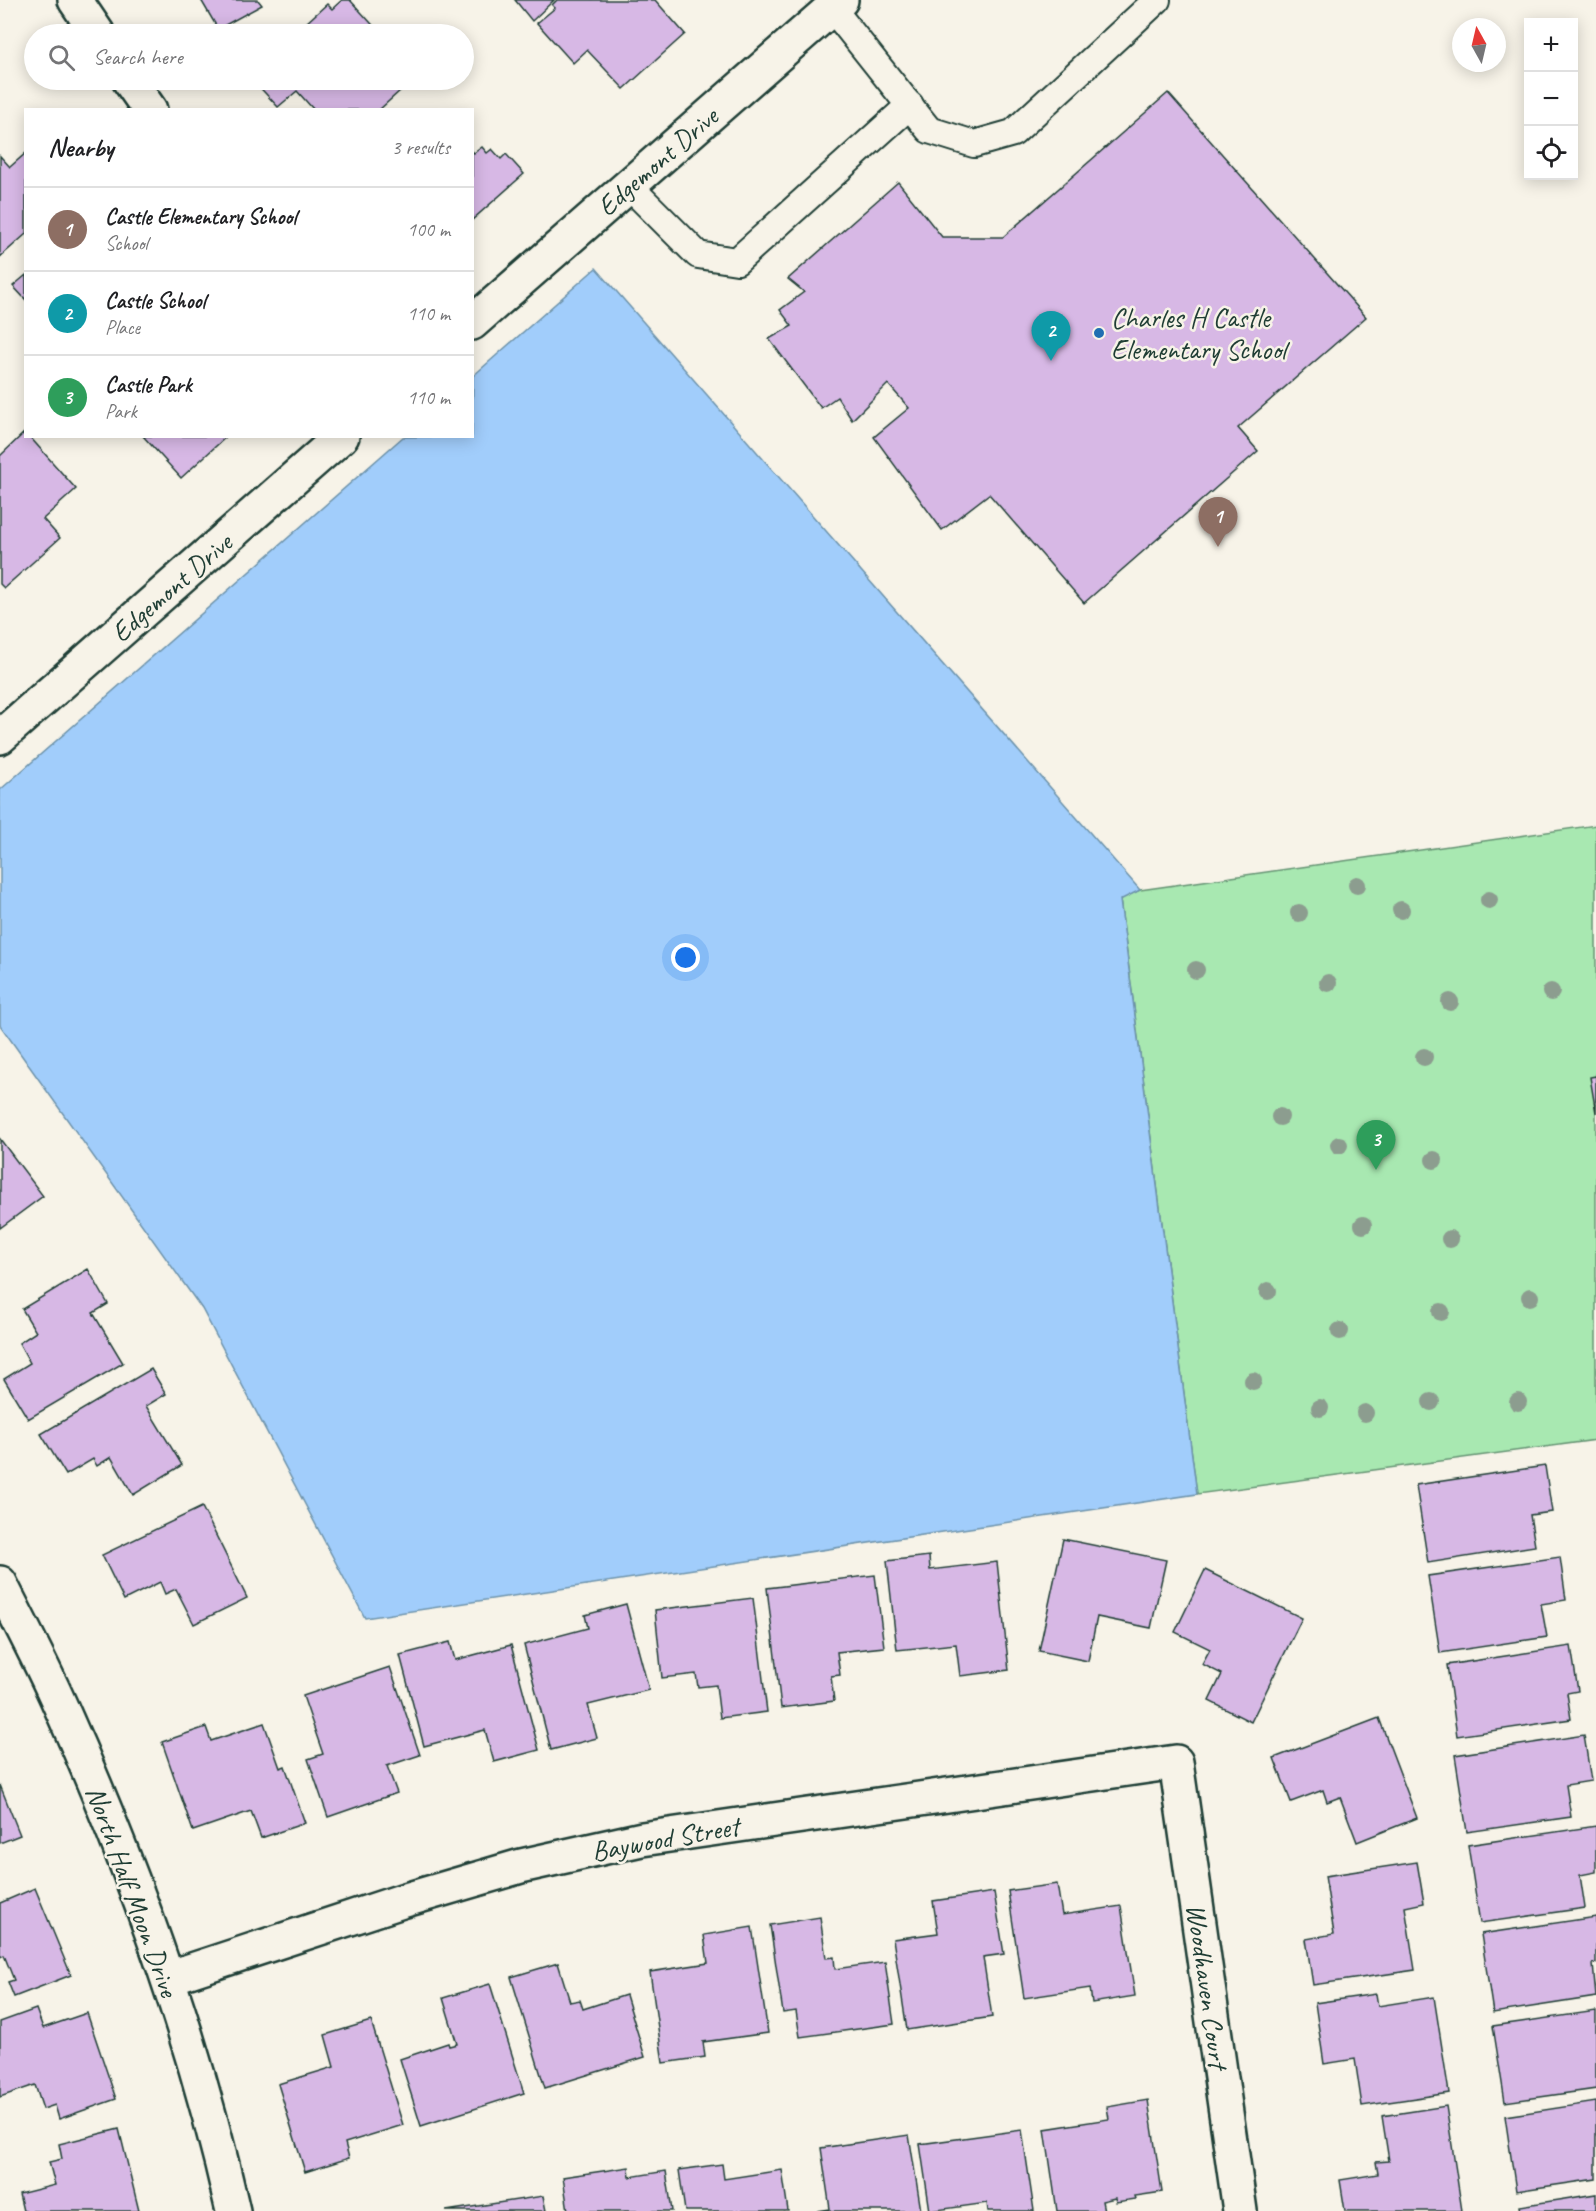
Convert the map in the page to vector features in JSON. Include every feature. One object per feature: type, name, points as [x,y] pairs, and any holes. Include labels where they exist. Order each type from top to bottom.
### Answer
[{"type":"street","points":[[75,0],[91,24]]},
{"type":"street","name":"Edgemont Drive","points":[[474,321],[629,186],[832,3]]},
{"type":"street","points":[[136,90],[149,108]]},
{"type":"street","name":"Edgemont Drive","points":[[0,737],[340,438]]},
{"type":"street","name":"North Half Moon Drive","points":[[0,1583],[59,1704],[112,1827],[168,1978],[221,2157],[232,2211]]},
{"type":"street","name":"Baywood Street","points":[[168,1978],[402,1900],[521,1866],[642,1839],[1176,1762]]},
{"type":"street","name":"Woodhaven Court","points":[[1176,1762],[1240,2211]]},
{"type":"lane","points":[[832,3],[929,130],[974,144],[1013,133],[1157,0]]},
{"type":"lane","points":[[629,186],[698,255],[737,261],[910,105]]},
{"type":"green space","points":[[1596,825],[1596,1440],[1197,1494],[1120,899],[1140,890]]},
{"type":"water","points":[[596,268],[1140,890],[1120,900],[1197,1494],[365,1618],[202,1309],[0,1025],[0,790],[402,438],[474,438],[474,375]]},
{"type":"building","points":[[201,0],[258,0],[262,5],[227,24],[215,24]]},
{"type":"building","points":[[342,0],[350,0],[372,24],[305,24],[327,4],[332,9]]},
{"type":"building","points":[[515,0],[554,0],[532,21]]},
{"type":"building","points":[[557,0],[655,0],[685,34],[624,89],[587,50],[573,63],[537,23],[555,8],[552,5]]},
{"type":"building","points":[[262,90],[401,90],[381,108],[312,108],[297,91],[278,107]]},
{"type":"building","points":[[1168,93],[1366,317],[1238,428],[1258,451],[1084,603],[989,494],[942,530],[874,437],[909,408],[888,384],[852,420],[837,397],[821,408],[769,339],[792,326],[780,310],[804,292],[788,279],[898,182],[942,237],[1003,237]]},
{"type":"building","points":[[482,147],[487,153],[492,149],[501,159],[506,154],[524,174],[474,218],[474,153]]},
{"type":"building","points":[[24,155],[24,236],[0,257],[0,156],[10,167]]},
{"type":"building","points":[[24,277],[24,298],[13,286]]},
{"type":"building","points":[[24,433],[24,438],[31,438],[76,489],[43,519],[60,538],[4,588],[0,584],[0,456]]},
{"type":"building","points":[[145,438],[225,438],[181,478]]},
{"type":"building","points":[[1596,1076],[1596,1113],[1590,1077]]},
{"type":"building","points":[[0,1139],[43,1196],[0,1228]]},
{"type":"building","points":[[88,1269],[108,1304],[93,1313],[123,1363],[28,1419],[4,1379],[30,1363],[19,1343],[36,1332],[22,1309]]},
{"type":"building","points":[[151,1369],[166,1394],[146,1406],[182,1465],[133,1495],[111,1457],[97,1466],[93,1459],[66,1475],[41,1434]]},
{"type":"building","points":[[1545,1466],[1552,1512],[1530,1515],[1535,1546],[1428,1563],[1416,1485]]},
{"type":"building","points":[[202,1507],[247,1598],[194,1624],[176,1589],[165,1594],[160,1582],[124,1600],[102,1555]]},
{"type":"building","points":[[1063,1539],[1166,1560],[1151,1628],[1097,1617],[1088,1661],[1039,1651]]},
{"type":"building","points":[[929,1556],[930,1570],[997,1562],[1009,1670],[960,1676],[956,1644],[897,1650],[887,1561]]},
{"type":"building","points":[[1560,1557],[1566,1600],[1541,1604],[1547,1637],[1440,1653],[1428,1576]]},
{"type":"building","points":[[1205,1570],[1302,1618],[1251,1722],[1209,1701],[1222,1674],[1202,1664],[1210,1649],[1175,1632]]},
{"type":"building","points":[[875,1575],[884,1647],[837,1652],[840,1675],[831,1676],[834,1701],[781,1708],[767,1588]]},
{"type":"building","points":[[753,1598],[767,1712],[720,1718],[716,1685],[698,1687],[696,1674],[662,1678],[655,1610]]},
{"type":"building","points":[[626,1604],[649,1690],[588,1705],[597,1738],[551,1750],[524,1645],[588,1628],[585,1615]]},
{"type":"building","points":[[450,1642],[455,1660],[511,1645],[539,1750],[494,1762],[485,1730],[424,1746],[400,1655]]},
{"type":"building","points":[[1571,1646],[1578,1691],[1567,1693],[1571,1719],[1457,1736],[1447,1665]]},
{"type":"building","points":[[390,1667],[420,1755],[387,1766],[397,1793],[328,1817],[308,1759],[323,1754],[303,1696]]},
{"type":"building","points":[[1379,1718],[1417,1818],[1357,1842],[1340,1797],[1327,1802],[1323,1790],[1291,1802],[1274,1758]]},
{"type":"building","points":[[264,1723],[280,1768],[285,1766],[305,1823],[261,1838],[251,1811],[193,1831],[162,1742],[206,1727],[211,1741]]},
{"type":"building","points":[[1584,1735],[1591,1781],[1566,1785],[1571,1817],[1467,1832],[1455,1755]]},
{"type":"building","points":[[0,1785],[20,1835],[0,1843]]},
{"type":"building","points":[[1596,1826],[1596,1872],[1580,1875],[1585,1908],[1480,1923],[1468,1845]]},
{"type":"building","points":[[1417,1862],[1424,1903],[1405,1907],[1415,1970],[1313,1985],[1306,1939],[1334,1934],[1325,1876]]},
{"type":"building","points":[[1057,1884],[1062,1915],[1121,1906],[1135,1996],[1092,2003],[1090,1988],[1024,1998],[1008,1891]]},
{"type":"building","points":[[35,1888],[71,1975],[14,1997],[8,1982],[14,1980],[4,1955],[0,1957],[0,1903]]},
{"type":"building","points":[[994,1892],[1004,1954],[983,1957],[992,2017],[907,2030],[893,1939],[938,1933],[933,1901]]},
{"type":"building","points":[[820,1917],[826,1958],[834,1957],[835,1969],[885,1962],[894,2024],[800,2037],[796,2011],[783,2013],[770,1925]]},
{"type":"building","points":[[1596,1917],[1596,1963],[1593,1964],[1596,1997],[1493,2013],[1481,1934]]},
{"type":"building","points":[[752,1927],[768,2033],[703,2042],[705,2057],[663,2063],[650,1972],[708,1963],[704,1935]]},
{"type":"building","points":[[558,1963],[570,2002],[580,2000],[583,2009],[626,1995],[645,2057],[545,2088],[511,1977]]},
{"type":"building","points":[[490,1984],[524,2093],[421,2126],[400,2059],[448,2043],[449,2046],[457,2044],[443,1998]]},
{"type":"building","points":[[1376,1994],[1378,2006],[1434,1997],[1449,2093],[1362,2106],[1355,2059],[1324,2064],[1315,2003]]},
{"type":"building","points":[[36,2009],[43,2028],[87,2013],[116,2099],[59,2119],[55,2105],[43,2109],[35,2085],[0,2097],[0,2022]]},
{"type":"building","points":[[1596,2011],[1596,2089],[1505,2102],[1493,2026]]},
{"type":"building","points":[[371,2021],[403,2125],[345,2143],[349,2158],[305,2172],[278,2084],[334,2067],[325,2035]]},
{"type":"building","points":[[1148,2100],[1162,2192],[1135,2196],[1136,2199],[1116,2202],[1115,2198],[1102,2201],[1104,2211],[1057,2211],[1045,2129],[1109,2119],[1107,2107]]},
{"type":"building","points":[[1596,2102],[1596,2179],[1516,2191],[1505,2116]]},
{"type":"building","points":[[1446,2106],[1462,2211],[1345,2211],[1340,2180],[1378,2174],[1376,2162],[1389,2161],[1382,2116]]},
{"type":"building","points":[[119,2129],[139,2211],[23,2211],[19,2194],[55,2185],[49,2162],[62,2159],[59,2144]]},
{"type":"building","points":[[1022,2130],[1034,2211],[988,2211],[987,2203],[930,2211],[920,2144]]},
{"type":"building","points":[[909,2135],[921,2211],[817,2211],[830,2209],[821,2148]]},
{"type":"building","points":[[722,2164],[724,2179],[782,2170],[788,2211],[685,2211],[679,2170]]},
{"type":"building","points":[[629,2167],[630,2177],[666,2171],[672,2211],[568,2211],[563,2177]]},
{"type":"building","points":[[1596,2194],[1596,2211],[1521,2211],[1520,2206]]},
{"type":"building","points":[[543,2196],[546,2211],[446,2211]]},
{"type":"place","name":"Charles H Castle Elementary School","points":[[1099,333]]},
{"type":"place","name":"Castle School","points":[[1051,361]]},
{"type":"place","name":"Castle Elementary School","points":[[1218,547]]},
{"type":"place","name":"Castle Park","points":[[1376,1170]]}]
